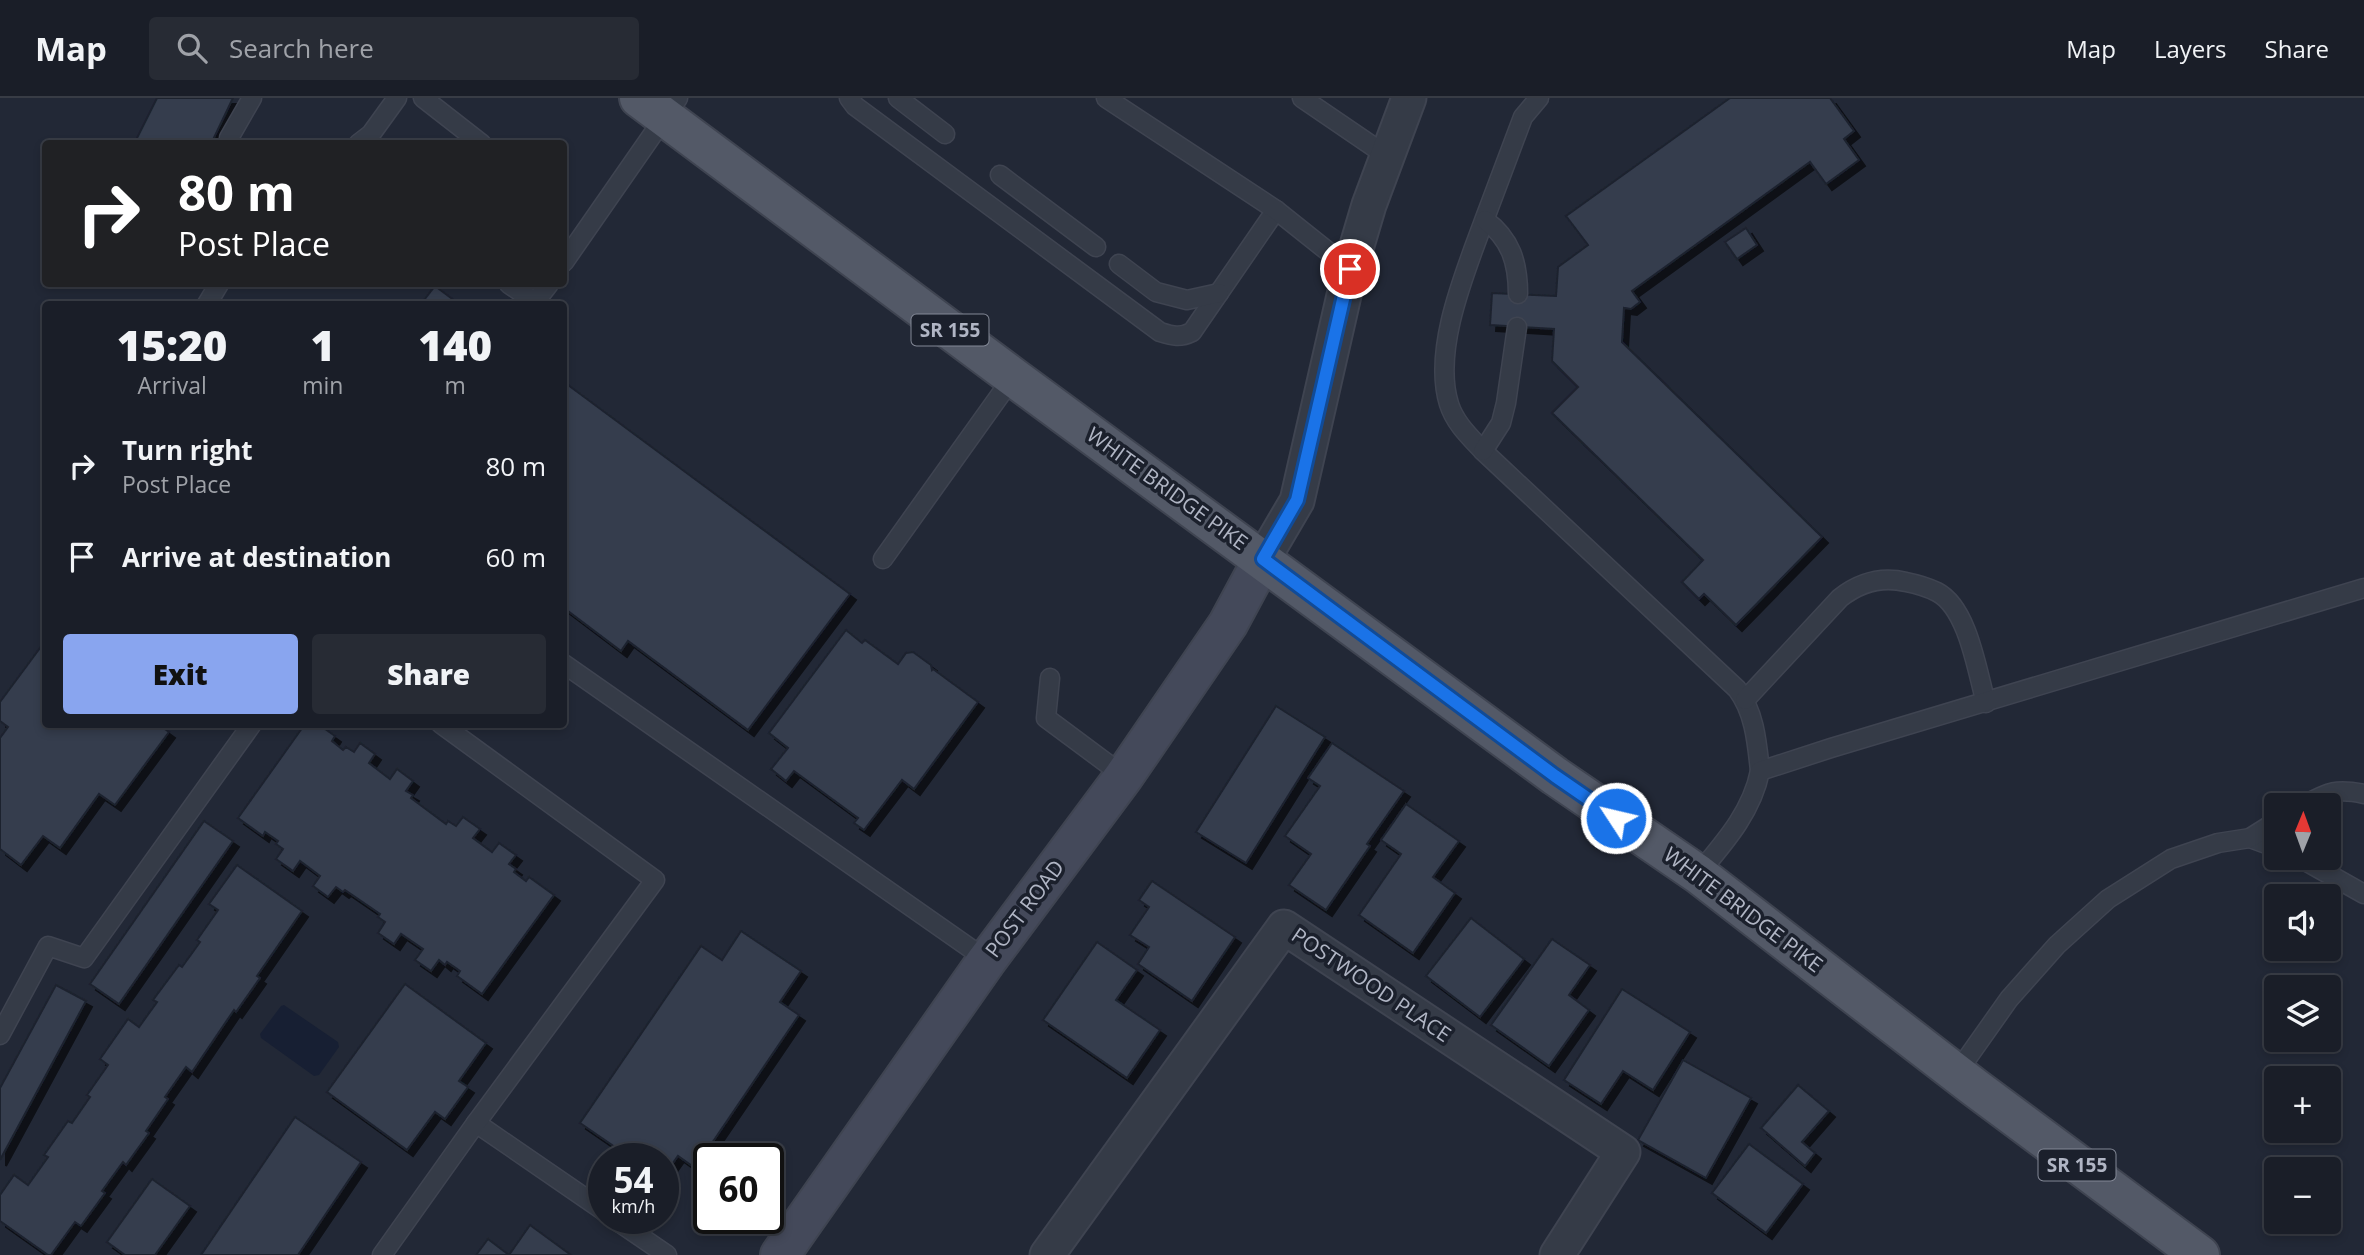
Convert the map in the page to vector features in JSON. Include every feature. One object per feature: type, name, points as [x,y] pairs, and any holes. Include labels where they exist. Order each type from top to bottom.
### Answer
[{"type":"main road","name":"WHITE BRIDGE PIKE","points":[[661,104],[1013,377],[1555,776],[1698,874],[1956,1074],[2200,1255]]},
{"type":"street","points":[[1263,559],[1297,500],[1350,269],[1369,205],[1409,98]]},
{"type":"street","name":"POST ROAD","points":[[780,1255],[987,960],[1124,776],[1228,624],[1263,559]]},
{"type":"street","name":"POSTWOOD PLACE","points":[[1047,1255],[1284,927],[1623,1152],[1557,1255]]},
{"type":"lane","points":[[229,138],[252,98]]},
{"type":"lane","points":[[363,140],[371,134],[397,98]]},
{"type":"lane","points":[[423,98],[477,140]]},
{"type":"lane","points":[[849,98],[855,106],[1160,332],[1182,337],[1192,332],[1276,210]]},
{"type":"lane","points":[[898,98],[945,134]]},
{"type":"lane","points":[[1106,98],[1276,210],[1350,269]]},
{"type":"lane","points":[[1302,98],[1387,156]]},
{"type":"lane","points":[[1539,98],[1523,117],[1468,264],[1452,316],[1444,368],[1450,407],[1458,424],[1483,451],[1737,689],[1745,700],[1753,726],[1760,771],[1756,791],[1732,834],[1698,874]]},
{"type":"lane","points":[[567,257],[661,104]]},
{"type":"lane","points":[[1000,175],[1096,247]]},
{"type":"lane","points":[[1485,220],[1497,229],[1508,243],[1518,276],[1518,294]]},
{"type":"lane","points":[[1119,264],[1156,292],[1187,300],[1219,293]]},
{"type":"lane","points":[[513,287],[534,301]]},
{"type":"lane","points":[[536,301],[547,287]]},
{"type":"lane","points":[[1483,451],[1501,423],[1517,327]]},
{"type":"lane","points":[[883,559],[1013,377]]},
{"type":"lane","points":[[1745,700],[1840,598],[1858,586],[1879,580],[1902,581],[1930,589],[1955,607],[1965,627],[1986,703]]},
{"type":"lane","points":[[1760,771],[2364,588]]},
{"type":"lane","points":[[567,666],[987,960]]},
{"type":"lane","points":[[1051,678],[1046,718],[1124,776]]},
{"type":"lane","points":[[0,1035],[48,946],[84,958],[250,728]]},
{"type":"lane","points":[[382,1255],[655,880],[446,728]]},
{"type":"lane","points":[[2328,793],[2348,791],[2364,794]]},
{"type":"lane","points":[[1956,1074],[2017,990],[2057,945],[2108,899],[2171,859],[2218,843],[2250,838],[2264,829]]},
{"type":"lane","points":[[2250,838],[2264,843]]},
{"type":"lane","points":[[2321,870],[2364,894]]},
{"type":"lane","points":[[476,1123],[588,1200]]},
{"type":"lane","points":[[636,1234],[667,1255]]},
{"type":"water","points":[[284,1005],[338,1042],[339,1047],[319,1075],[314,1076],[261,1038],[260,1034]]},
{"type":"building","points":[[157,98],[233,98],[213,140],[136,140]]},
{"type":"building","points":[[1730,98],[1830,98],[1854,131],[1844,139],[1859,160],[1826,184],[1810,162],[1632,291],[1640,302],[1631,309],[1624,308],[1622,342],[1822,537],[1736,625],[1704,594],[1699,599],[1682,582],[1703,560],[1552,413],[1578,387],[1552,361],[1554,329],[1490,325],[1492,293],[1556,296],[1558,267],[1588,245],[1566,216]]},
{"type":"building","points":[[1746,228],[1757,245],[1737,259],[1725,242]]},
{"type":"building","points":[[436,287],[455,301],[423,301]]},
{"type":"building","points":[[567,384],[850,594],[748,730],[628,641],[621,651],[567,610]]},
{"type":"building","points":[[846,630],[862,643],[865,640],[898,664],[906,653],[913,652],[931,665],[932,670],[978,702],[914,789],[902,780],[864,830],[854,823],[858,818],[794,771],[786,781],[771,769],[788,748],[769,733]]},
{"type":"building","points":[[42,645],[42,728],[164,728],[169,732],[115,805],[99,794],[60,848],[43,836],[21,865],[0,849],[0,738],[8,727],[0,721],[0,702]]},
{"type":"building","points":[[1276,706],[1325,737],[1246,863],[1196,832]]},
{"type":"building","points":[[302,728],[324,728],[335,736],[332,741],[343,750],[346,747],[354,752],[360,743],[375,754],[369,763],[390,779],[397,769],[413,781],[406,791],[413,795],[411,798],[446,824],[448,821],[456,826],[463,817],[480,829],[473,838],[492,852],[499,843],[516,855],[509,864],[516,869],[514,872],[526,881],[529,877],[554,895],[482,994],[457,976],[460,971],[447,962],[445,965],[439,960],[431,971],[415,960],[423,949],[401,934],[394,944],[378,933],[385,922],[378,917],[380,914],[345,890],[343,892],[336,887],[328,897],[313,886],[320,876],[300,861],[293,871],[276,859],[283,849],[276,844],[278,841],[265,832],[263,836],[238,818]]},
{"type":"building","points":[[1332,743],[1404,791],[1326,910],[1289,885],[1311,854],[1285,836],[1320,786],[1308,778]]},
{"type":"building","points":[[1406,804],[1459,841],[1433,877],[1455,893],[1413,953],[1359,915],[1401,854],[1381,840]]},
{"type":"building","points":[[204,821],[233,841],[119,1004],[90,984]]},
{"type":"building","points":[[237,865],[302,911],[257,976],[260,978],[236,1012],[234,1010],[192,1072],[186,1067],[165,1097],[168,1099],[146,1131],[149,1133],[126,1165],[123,1162],[81,1226],[75,1222],[51,1255],[48,1255],[0,1221],[0,1195],[14,1175],[28,1185],[48,1157],[44,1155],[68,1121],[72,1123],[90,1097],[87,1095],[108,1065],[100,1059],[128,1019],[139,1027],[157,1002],[153,1000],[200,942],[197,940],[218,910],[209,904]]},
{"type":"building","points":[[1152,881],[1235,937],[1192,1001],[1138,964],[1149,947],[1130,935],[1149,907],[1139,900]]},
{"type":"building","points":[[1471,918],[1524,959],[1480,1017],[1426,976]]},
{"type":"building","points":[[741,931],[801,971],[780,1002],[799,1015],[712,1143],[693,1143],[693,1167],[679,1157],[679,1143],[609,1143],[580,1123],[701,946],[722,960]]},
{"type":"building","points":[[1552,939],[1590,965],[1569,995],[1589,1010],[1549,1066],[1491,1025]]},
{"type":"building","points":[[1097,942],[1137,970],[1116,1000],[1160,1030],[1127,1078],[1043,1020]]},
{"type":"building","points":[[405,984],[486,1043],[459,1081],[468,1087],[445,1119],[435,1112],[407,1150],[327,1092]]},
{"type":"building","points":[[56,985],[86,1001],[0,1160],[0,1088]]},
{"type":"building","points":[[1622,989],[1690,1032],[1653,1090],[1623,1071],[1601,1104],[1564,1080]]},
{"type":"building","points":[[1683,1060],[1751,1098],[1706,1178],[1638,1140]]},
{"type":"building","points":[[1798,1085],[1829,1111],[1802,1142],[1815,1153],[1805,1166],[1761,1128]]},
{"type":"building","points":[[295,1117],[361,1162],[298,1255],[201,1255]]},
{"type":"building","points":[[1749,1144],[1803,1184],[1766,1233],[1712,1193]]},
{"type":"building","points":[[152,1179],[190,1206],[155,1255],[125,1255],[107,1242]]},
{"type":"building","points":[[530,1225],[571,1255],[509,1255]]},
{"type":"building","points":[[488,1239],[509,1255],[476,1255]]},
{"type":"route","points":[[1350,269],[1297,500],[1263,559],[1555,776],[1616,818]]}]
